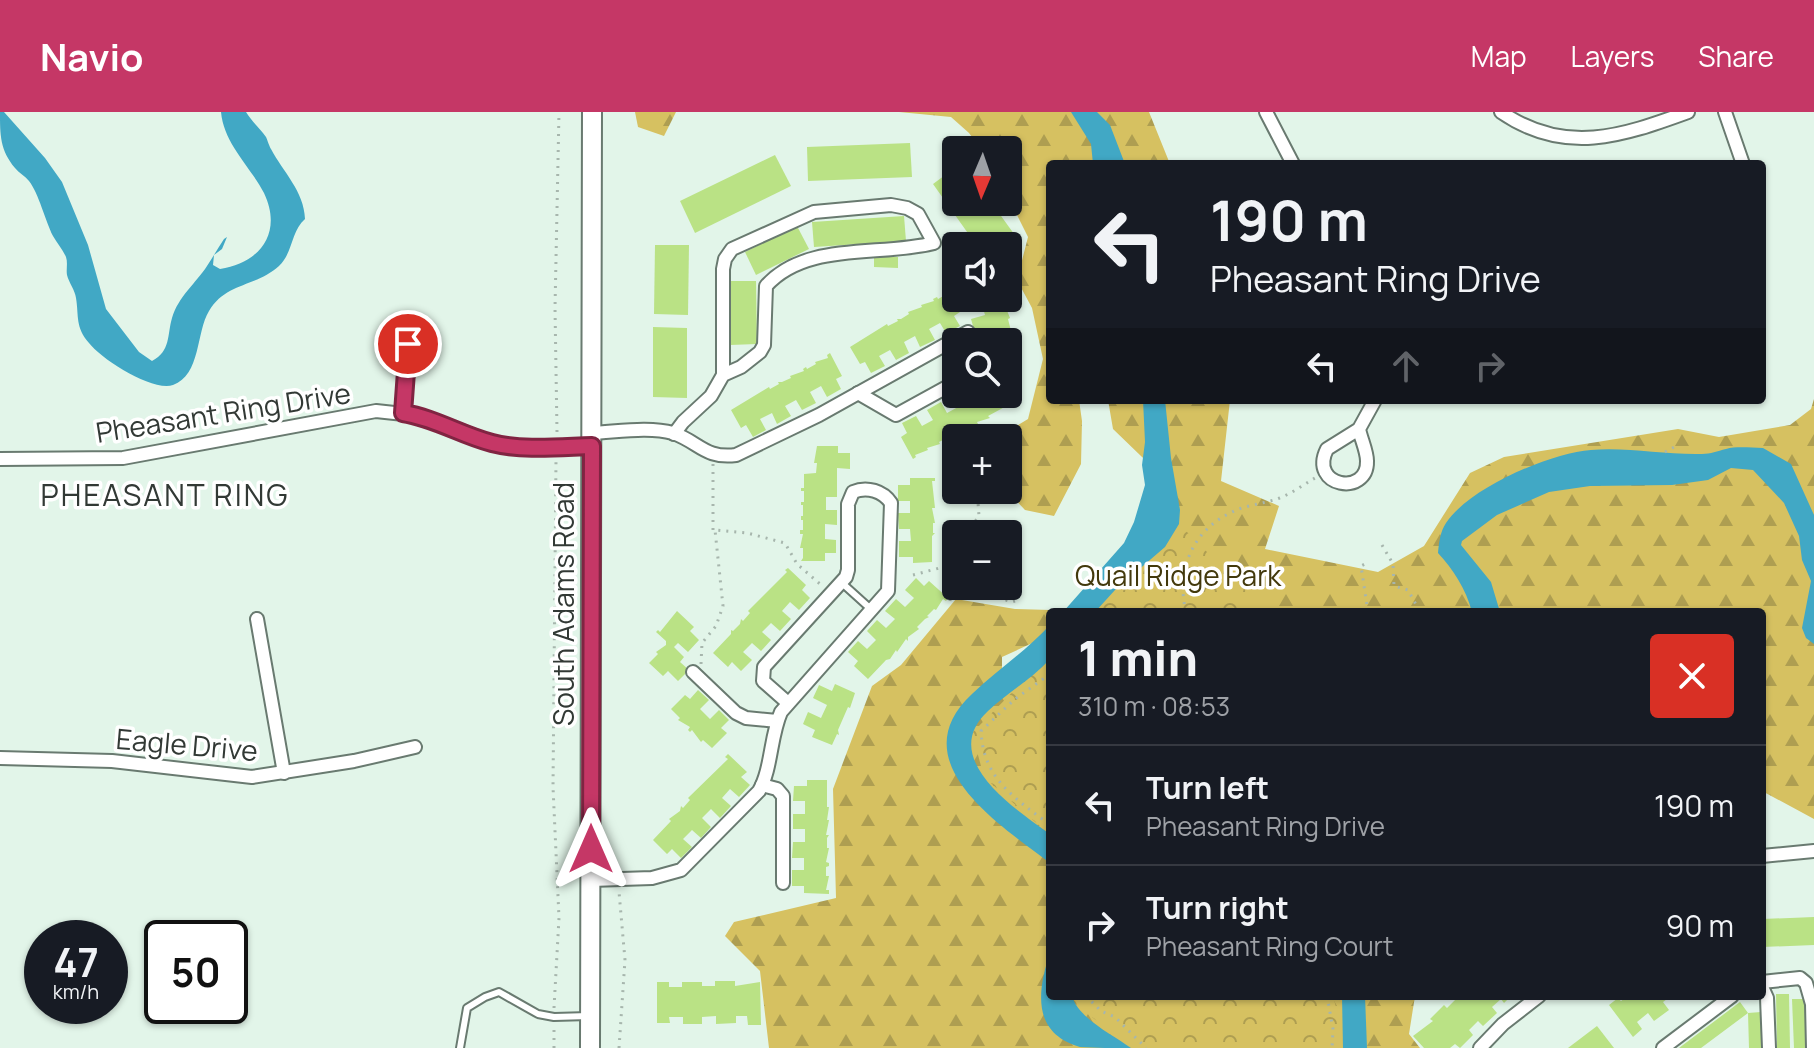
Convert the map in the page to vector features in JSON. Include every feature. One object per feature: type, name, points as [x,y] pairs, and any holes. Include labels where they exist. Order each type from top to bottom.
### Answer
[{"type":"main road","name":"South Adams Road","points":[[590,1048],[592,112]]},
{"type":"street","points":[[1266,112],[1291,160]]},
{"type":"street","points":[[1501,112],[1517,122],[1547,133],[1593,139],[1628,133],[1688,112]]},
{"type":"street","points":[[1725,112],[1742,160]]},
{"type":"street","points":[[723,375],[741,367],[764,345],[766,286],[774,277],[821,256],[908,249],[934,243],[918,214],[907,208],[891,205],[814,212],[732,249],[725,259],[723,375],[711,396],[674,434],[713,455],[736,455],[750,451],[942,346]]},
{"type":"street","points":[[403,413],[408,344]]},
{"type":"street","points":[[858,393],[896,415],[942,390]]},
{"type":"street","points":[[1359,429],[1367,465],[1361,478],[1340,484],[1327,475],[1322,463],[1327,449],[1359,429],[1373,404]]},
{"type":"street","name":"Pheasant Ring Drive","points":[[0,459],[123,458],[376,411],[422,416],[493,443],[556,447],[655,431],[674,434]]},
{"type":"street","points":[[591,880],[652,878],[681,870],[762,785],[777,721],[788,703],[873,611],[890,584],[891,503],[878,492],[859,489],[850,497],[848,570],[842,583],[764,667],[763,681],[788,703]]},
{"type":"street","points":[[257,619],[284,773]]},
{"type":"street","points":[[697,676],[736,713],[746,718],[777,721]]},
{"type":"street","name":"Eagle Drive","points":[[0,758],[112,761],[252,777],[415,747]]},
{"type":"street","points":[[762,785],[777,789],[783,796],[783,883]]},
{"type":"street","points":[[1766,856],[1814,851]]},
{"type":"street","points":[[1766,983],[1800,978],[1806,983],[1812,1004],[1813,1048]]},
{"type":"street","points":[[1766,995],[1769,1048]]},
{"type":"street","points":[[1480,1048],[1503,1024],[1534,1000]]},
{"type":"street","points":[[1663,1048],[1727,1000]]},
{"type":"lane","points":[[842,583],[873,611]]},
{"type":"lane","points":[[460,1048],[467,1008],[499,992],[538,1014],[590,1016]]},
{"type":"path","points":[[554,1048],[559,918],[553,787],[559,112]]},
{"type":"path","points":[[1665,452],[1678,445]]},
{"type":"path","points":[[697,676],[702,643],[716,626],[723,606],[713,530],[713,455]]},
{"type":"path","points":[[1185,608],[1181,593],[1185,564],[1191,548],[1206,531],[1227,514],[1279,498],[1317,476],[1327,475]]},
{"type":"path","points":[[715,530],[747,533],[785,543],[797,564],[825,588]]},
{"type":"path","points":[[1382,545],[1393,564],[1394,586],[1408,590],[1418,608]]},
{"type":"path","points":[[1367,608],[1361,566],[1369,562]]},
{"type":"path","points":[[913,575],[942,567]]},
{"type":"path","points":[[1006,600],[1015,601]]},
{"type":"path","points":[[1046,677],[1015,699],[981,731],[982,748],[1000,785],[1046,822]]},
{"type":"path","points":[[618,879],[625,960],[619,1048]]},
{"type":"path","points":[[1090,1000],[1101,1011],[1115,1017],[1146,1048]]},
{"type":"path","points":[[1328,1000],[1333,1029],[1332,1048]]},
{"type":"green space","points":[[635,112],[676,112],[664,136],[638,127]]},
{"type":"green space","points":[[899,112],[1149,112],[1168,160],[1046,160],[1046,404],[1080,404],[1082,421],[1081,464],[1054,516],[1025,510],[1019,504],[1022,504],[1020,424],[1028,419],[1043,359],[1032,308],[1022,289],[1022,260],[1028,237],[1018,216],[1022,216],[1022,136],[971,136],[951,117]]},
{"type":"green space","points":[[1814,399],[1814,819],[1766,793],[1766,608],[1193,608],[1170,484],[1113,429],[1109,404],[1230,404],[1221,481],[1279,506],[1265,549],[1378,572],[1424,546],[1470,473],[1504,457],[1678,429],[1719,437],[1790,425],[1811,409]]},
{"type":"green space","name":"Quail Ridge Park","points":[[1179,524],[1263,608],[1096,608]]},
{"type":"green space","points":[[955,600],[1015,609],[1046,610],[1046,637],[1002,657],[1002,678],[1046,667],[1046,1000],[1414,1000],[1409,1034],[1420,1048],[769,1048],[760,971],[725,936],[734,922],[836,898],[833,789],[872,686],[901,665]]},
{"type":"green space","name":"Quail Ridge Park","points":[[1046,658],[1046,831],[984,777],[972,733]]},
{"type":"green space","points":[[1334,1000],[1344,1037],[1340,1048],[1131,1048],[1073,1002]]},
{"type":"water","points":[[0,112],[4,112],[45,158],[62,182],[88,245],[106,309],[139,352],[152,361],[165,347],[178,303],[224,239],[227,237],[222,249],[214,255],[213,265],[220,269],[234,266],[257,253],[269,233],[271,221],[264,193],[232,145],[221,112],[246,112],[266,137],[301,199],[305,219],[279,266],[224,295],[209,311],[193,363],[182,380],[164,386],[128,373],[95,350],[81,332],[75,295],[67,275],[66,257],[53,236],[33,186],[6,155]]},
{"type":"water","points":[[1071,112],[1097,112],[1110,125],[1123,160],[1093,160],[1091,144]]},
{"type":"water","points":[[1143,404],[1165,404],[1180,510],[1179,524],[1165,547],[1099,608],[1067,608],[1124,543],[1134,522],[1145,485],[1142,465],[1145,442]]},
{"type":"water","points":[[1735,448],[1763,448],[1791,464],[1814,515],[1814,644],[1806,638],[1802,628],[1811,581],[1802,560],[1799,536],[1784,503],[1753,470],[1731,468],[1708,480],[1672,485],[1590,486],[1549,492],[1497,515],[1462,541],[1461,545],[1491,582],[1499,608],[1471,608],[1458,580],[1438,553],[1441,534],[1457,510],[1491,485],[1533,465],[1591,450],[1702,454]]},
{"type":"water","points":[[1046,629],[1046,663],[988,711],[975,729],[971,747],[976,764],[987,781],[1018,811],[1046,831],[1046,860],[1007,831],[966,790],[952,768],[947,744],[952,719],[972,694]]},
{"type":"water","points":[[1046,968],[1046,1000],[1074,1000],[1089,1019],[1131,1048],[1080,1047],[1064,1041],[1046,1021],[1042,1009],[1042,982]]},
{"type":"water","points":[[1342,1000],[1365,1000],[1367,1048],[1343,1048]]},
{"type":"building","points":[[910,143],[912,177],[808,181],[807,147]]},
{"type":"building","points":[[775,155],[791,186],[695,233],[680,201]]},
{"type":"building","points":[[942,177],[942,197],[933,184]]},
{"type":"building","points":[[904,216],[906,241],[814,247],[812,222]]},
{"type":"building","points":[[956,216],[1001,216],[1013,232],[967,232]]},
{"type":"building","points":[[797,226],[809,249],[756,275],[745,252]]},
{"type":"building","points":[[655,245],[689,245],[688,315],[654,314]]},
{"type":"building","points":[[874,256],[898,257],[898,268],[874,267]]},
{"type":"building","points":[[730,281],[756,281],[757,344],[730,345]]},
{"type":"building","points":[[942,297],[942,312],[960,312],[954,316],[960,326],[943,328],[940,323],[929,329],[935,340],[920,347],[915,336],[904,342],[909,353],[896,360],[890,350],[879,356],[885,366],[871,373],[865,362],[860,364],[850,347],[887,324],[898,321],[908,312]]},
{"type":"building","points":[[984,312],[1008,312],[1010,328],[974,328],[971,319],[985,315]]},
{"type":"building","points":[[653,327],[687,328],[687,398],[653,397]]},
{"type":"building","points":[[830,353],[842,376],[836,379],[841,389],[827,397],[821,386],[810,392],[816,403],[802,410],[796,400],[785,406],[791,416],[777,424],[772,413],[760,419],[766,430],[753,437],[746,425],[741,428],[731,410],[815,362],[828,358]]},
{"type":"building","points":[[941,402],[947,413],[956,408],[1003,408],[978,424],[942,424],[940,444],[927,448],[913,459],[901,437],[907,433],[902,423],[916,416],[922,426],[933,420],[927,410]]},
{"type":"building","points":[[817,446],[838,446],[838,453],[850,453],[850,469],[837,468],[837,497],[826,497],[826,510],[837,510],[837,525],[825,524],[825,539],[836,540],[836,553],[825,553],[825,561],[801,561],[801,502],[804,502],[804,491],[801,488],[804,488],[804,474],[816,473]]},
{"type":"building","points":[[910,478],[935,478],[932,481],[935,533],[932,536],[932,562],[913,563],[913,557],[899,557],[899,541],[911,541],[910,529],[899,529],[898,513],[910,513],[910,501],[898,501],[898,485],[910,485]]},
{"type":"building","points":[[788,568],[806,585],[802,590],[810,598],[799,610],[790,602],[782,611],[791,619],[780,631],[771,623],[762,632],[771,640],[761,651],[752,643],[743,652],[752,660],[741,671],[732,662],[728,667],[713,653]]},
{"type":"building","points":[[916,578],[924,586],[929,581],[942,593],[942,600],[917,627],[919,629],[908,637],[908,641],[906,639],[897,652],[868,679],[854,666],[858,661],[848,652],[858,641],[867,649],[876,640],[867,631],[877,620],[886,628],[895,619],[885,611],[896,599],[905,607],[914,598],[905,590]]},
{"type":"building","points":[[677,611],[694,627],[690,631],[699,640],[688,652],[678,643],[674,647],[684,657],[680,662],[689,670],[678,681],[668,671],[663,676],[649,663],[658,654],[656,652],[666,645],[666,641],[656,632],[660,632]]},
{"type":"building","points":[[835,684],[855,693],[832,745],[812,737],[815,730],[803,724],[808,712],[821,718],[827,705],[813,698],[819,685],[832,691]]},
{"type":"building","points":[[698,690],[709,700],[700,709],[710,719],[719,710],[729,720],[721,728],[727,733],[712,748],[703,740],[701,742],[692,730],[690,732],[690,727],[678,720],[680,718],[671,709],[685,695],[690,699]]},
{"type":"building","points":[[728,754],[747,772],[741,777],[750,785],[739,797],[730,789],[722,798],[731,806],[720,818],[711,809],[702,818],[711,827],[701,838],[692,830],[683,839],[692,847],[681,858],[672,849],[667,854],[653,840],[671,821],[669,819],[680,811],[681,806],[683,808],[690,800],[688,798],[728,759],[725,757]]},
{"type":"building","points":[[807,780],[827,780],[829,820],[826,835],[829,835],[829,848],[826,862],[829,866],[826,867],[826,876],[829,876],[826,890],[829,894],[804,893],[804,886],[792,886],[792,870],[804,870],[804,858],[792,858],[793,842],[805,842],[805,829],[793,829],[793,814],[805,814],[805,801],[793,801],[794,786],[807,786]]},
{"type":"building","points":[[1814,917],[1814,945],[1766,947],[1766,919]]},
{"type":"building","points":[[715,981],[735,981],[735,986],[760,982],[761,1025],[748,1025],[747,1016],[736,1016],[736,1023],[716,1024],[716,1016],[702,1017],[702,1024],[683,1024],[683,1017],[669,1017],[670,1023],[657,1023],[657,982],[669,982],[669,987],[682,987],[682,982],[702,982],[702,986],[715,986]]},
{"type":"building","points":[[1776,994],[1789,994],[1790,1048],[1777,1048]]},
{"type":"building","points":[[1792,999],[1806,999],[1808,1048],[1794,1048]]},
{"type":"building","points":[[1455,1000],[1500,1000],[1492,1007],[1497,1013],[1483,1026],[1478,1021],[1469,1030],[1473,1035],[1460,1048],[1455,1044],[1450,1048],[1424,1048],[1413,1036],[1433,1021],[1430,1019],[1444,1005],[1447,1008]]},
{"type":"building","points":[[1615,1000],[1666,1000],[1663,1002],[1669,1010],[1654,1021],[1648,1013],[1637,1022],[1642,1029],[1633,1037],[1609,1005]]},
{"type":"building","points":[[1740,1002],[1748,1013],[1701,1048],[1679,1048]]},
{"type":"building","points":[[1761,1012],[1761,1048],[1749,1048],[1748,1013]]},
{"type":"building","points":[[1597,1026],[1614,1048],[1568,1048]]},
{"type":"district","name":"PHEASANT RING","points":[[165,494]]},
{"type":"route","points":[[408,344],[403,413],[422,416],[493,443],[592,446],[591,849]]}]
